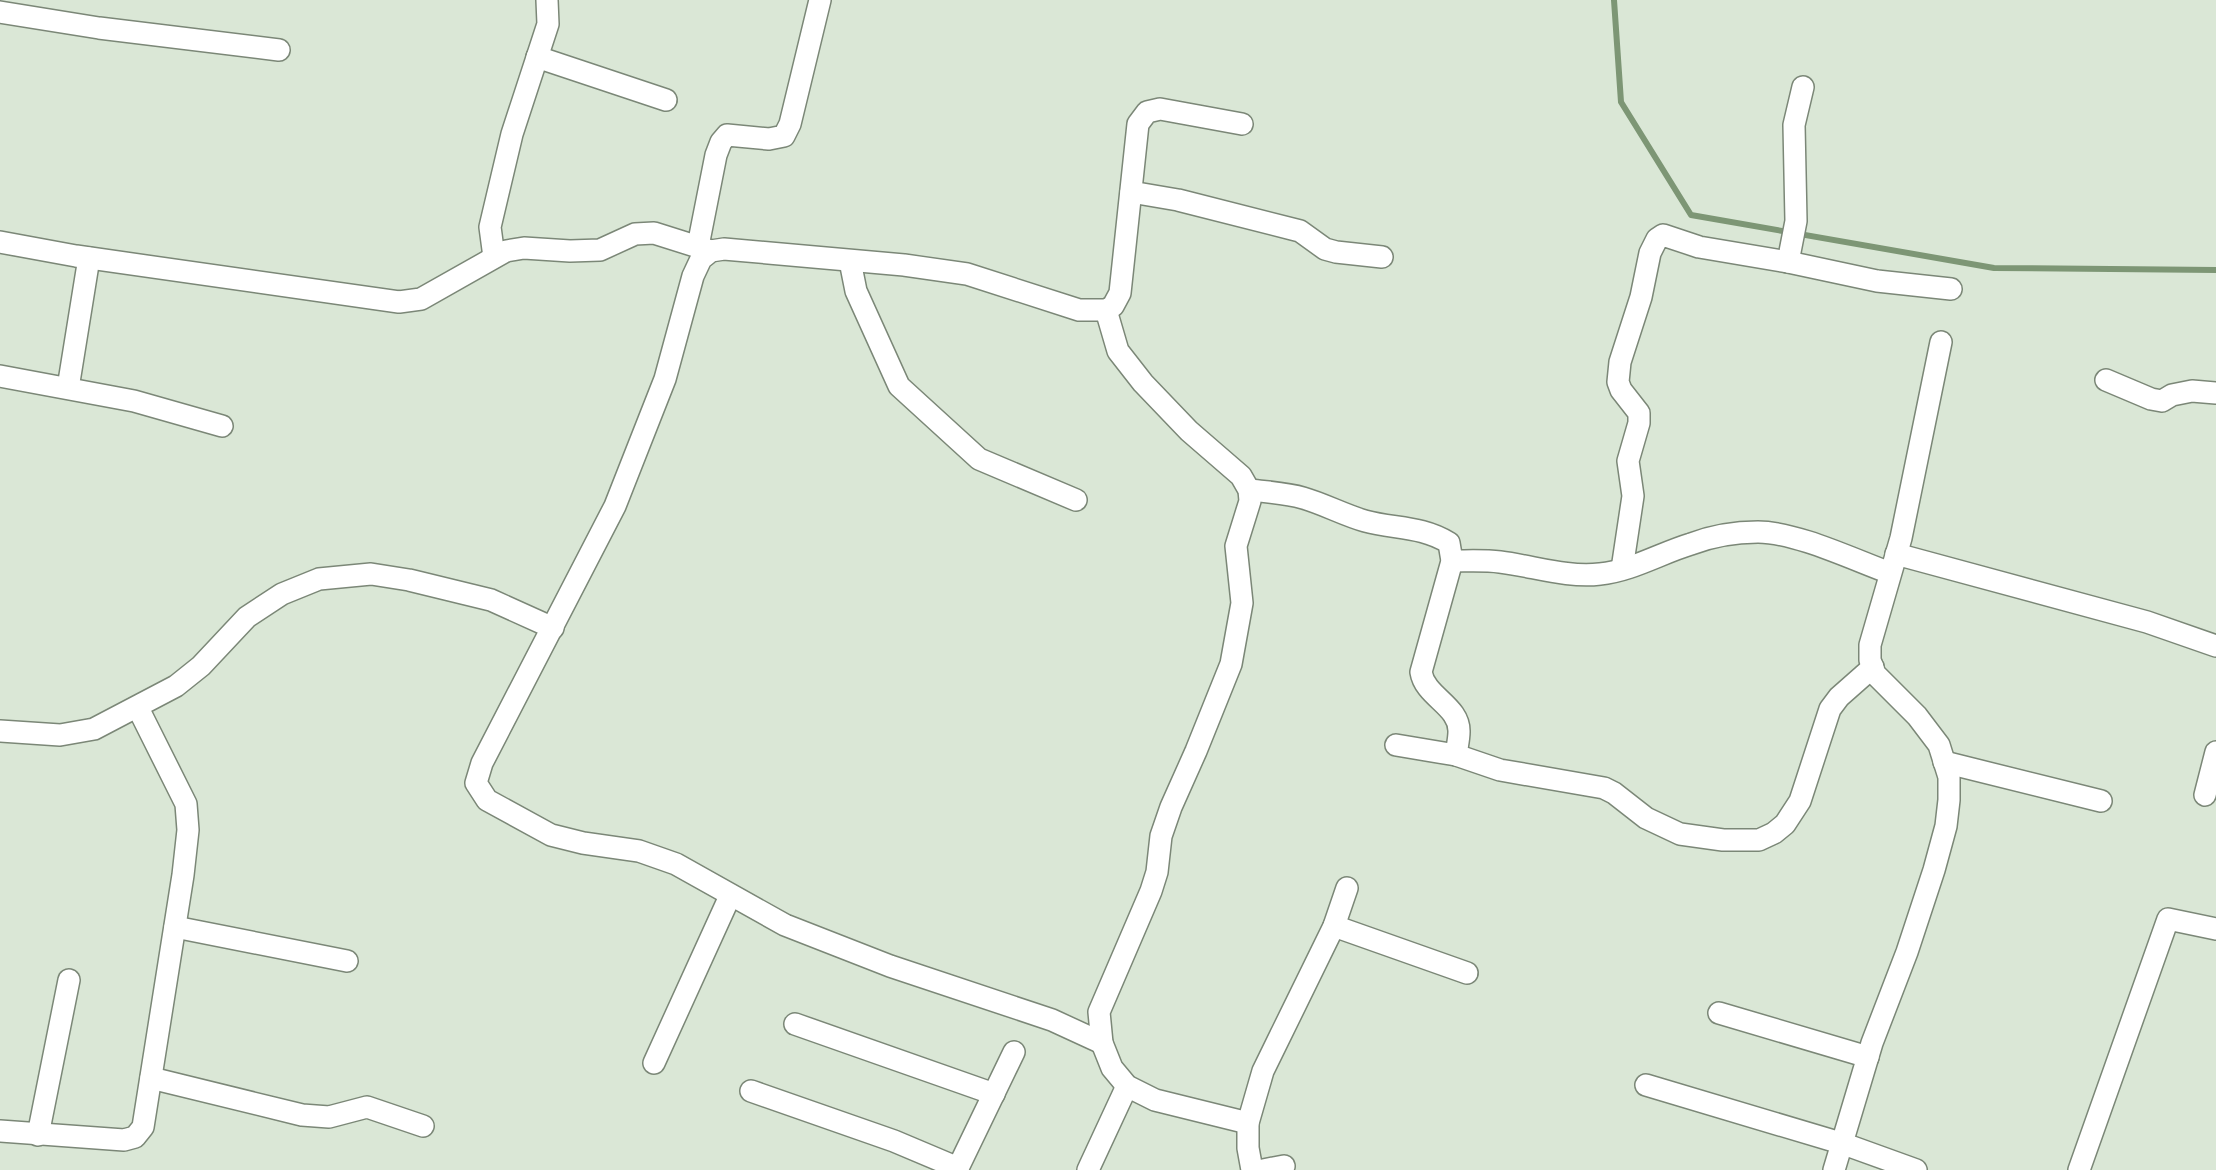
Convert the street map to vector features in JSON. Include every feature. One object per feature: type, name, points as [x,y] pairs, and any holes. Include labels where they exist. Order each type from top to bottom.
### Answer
[{"type":"street","points":[[494,257],[490,227],[512,134],[548,24],[547,0]]},
{"type":"street","points":[[820,0],[790,124],[784,136],[769,139],[727,135],[721,142],[716,155],[704,248],[693,276],[665,379],[615,506],[482,762],[476,783],[487,800],[551,835],[651,856],[676,864],[785,925],[878,962],[1052,1020],[1102,1043]]},
{"type":"street","points":[[0,12],[279,50]]},
{"type":"street","points":[[537,57],[666,100]]},
{"type":"street","points":[[1788,258],[1796,221],[1794,125],[1803,87]]},
{"type":"street","points":[[0,242],[89,258],[399,302],[421,299],[506,251],[524,248],[600,250],[635,234],[654,233],[704,248],[904,265],[967,274],[1079,310],[1106,310],[1113,306],[1120,293],[1138,124],[1147,112],[1160,109],[1242,124]]},
{"type":"street","points":[[1131,192],[1178,200],[1300,231],[1336,252],[1381,257]]},
{"type":"street","points":[[1622,569],[1633,496],[1628,461],[1639,414],[1618,382],[1620,362],[1641,297],[1650,253],[1657,239],[1663,235],[1699,247],[1788,258],[1877,281],[1951,289]]},
{"type":"street","points":[[68,388],[89,258]]},
{"type":"street","points":[[850,261],[856,290],[898,386],[979,459],[1076,500]]},
{"type":"street","points":[[1106,310],[1118,351],[1143,383],[1189,430],[1241,475],[1249,490],[1250,501],[1236,546],[1241,603],[1231,664],[1171,807],[1161,836],[1157,872],[1151,891],[1099,1012],[1102,1043],[1112,1068],[1128,1086],[1155,1100],[1248,1123]]},
{"type":"street","points":[[1834,1170],[1868,1057],[1907,952],[1945,826],[1949,777],[1938,745],[1917,716],[1875,674],[1870,645],[1893,563],[1941,342]]},
{"type":"street","points":[[0,376],[134,401],[222,426]]},
{"type":"street","points":[[2106,380],[2162,401],[2172,395],[2192,391],[2216,393]]},
{"type":"street","points":[[1249,490],[1303,498],[1365,521],[1401,526],[1449,543],[1452,561],[1421,672],[1423,682],[1456,718],[1460,729],[1456,754]]},
{"type":"street","points":[[1452,561],[1500,562],[1537,570],[1599,575],[1693,543],[1732,533],[1760,532],[2147,622],[2216,646]]},
{"type":"street","points":[[0,731],[60,735],[94,729],[176,686],[201,666],[247,617],[282,594],[319,579],[371,574],[409,580],[491,600],[553,628]]},
{"type":"street","points":[[1396,745],[1456,754],[1500,770],[1604,788],[1646,818],[1681,834],[1723,840],[1759,840],[1785,824],[1800,800],[1830,709],[1872,667]]},
{"type":"street","points":[[0,1131],[105,1141],[135,1137],[143,1127],[188,830],[186,804],[138,708]]},
{"type":"street","points":[[2205,795],[2216,752]]},
{"type":"street","points":[[1944,762],[2101,801]]},
{"type":"street","points":[[1252,1170],[1248,1148],[1248,1123],[1263,1071],[1334,926],[1347,888]]},
{"type":"street","points":[[654,1063],[730,896]]},
{"type":"street","points":[[2079,1170],[2168,919],[2216,929]]},
{"type":"street","points":[[1334,926],[1466,974]]},
{"type":"street","points":[[175,928],[347,961]]},
{"type":"street","points":[[38,1135],[69,980]]},
{"type":"street","points":[[1719,1013],[1868,1057]]},
{"type":"street","points":[[795,1024],[994,1094]]},
{"type":"street","points":[[751,1091],[894,1141],[958,1169],[1014,1052]]},
{"type":"street","points":[[151,1078],[302,1115],[329,1118],[367,1107],[423,1126]]},
{"type":"street","points":[[1646,1085],[1844,1143],[1916,1170]]},
{"type":"street","points":[[1088,1170],[1128,1086]]},
{"type":"street","points":[[1263,1170],[1284,1166]]},
{"type":"waterway","points":[[1614,0],[1621,102],[1691,215],[1994,268],[2216,270]]}]
